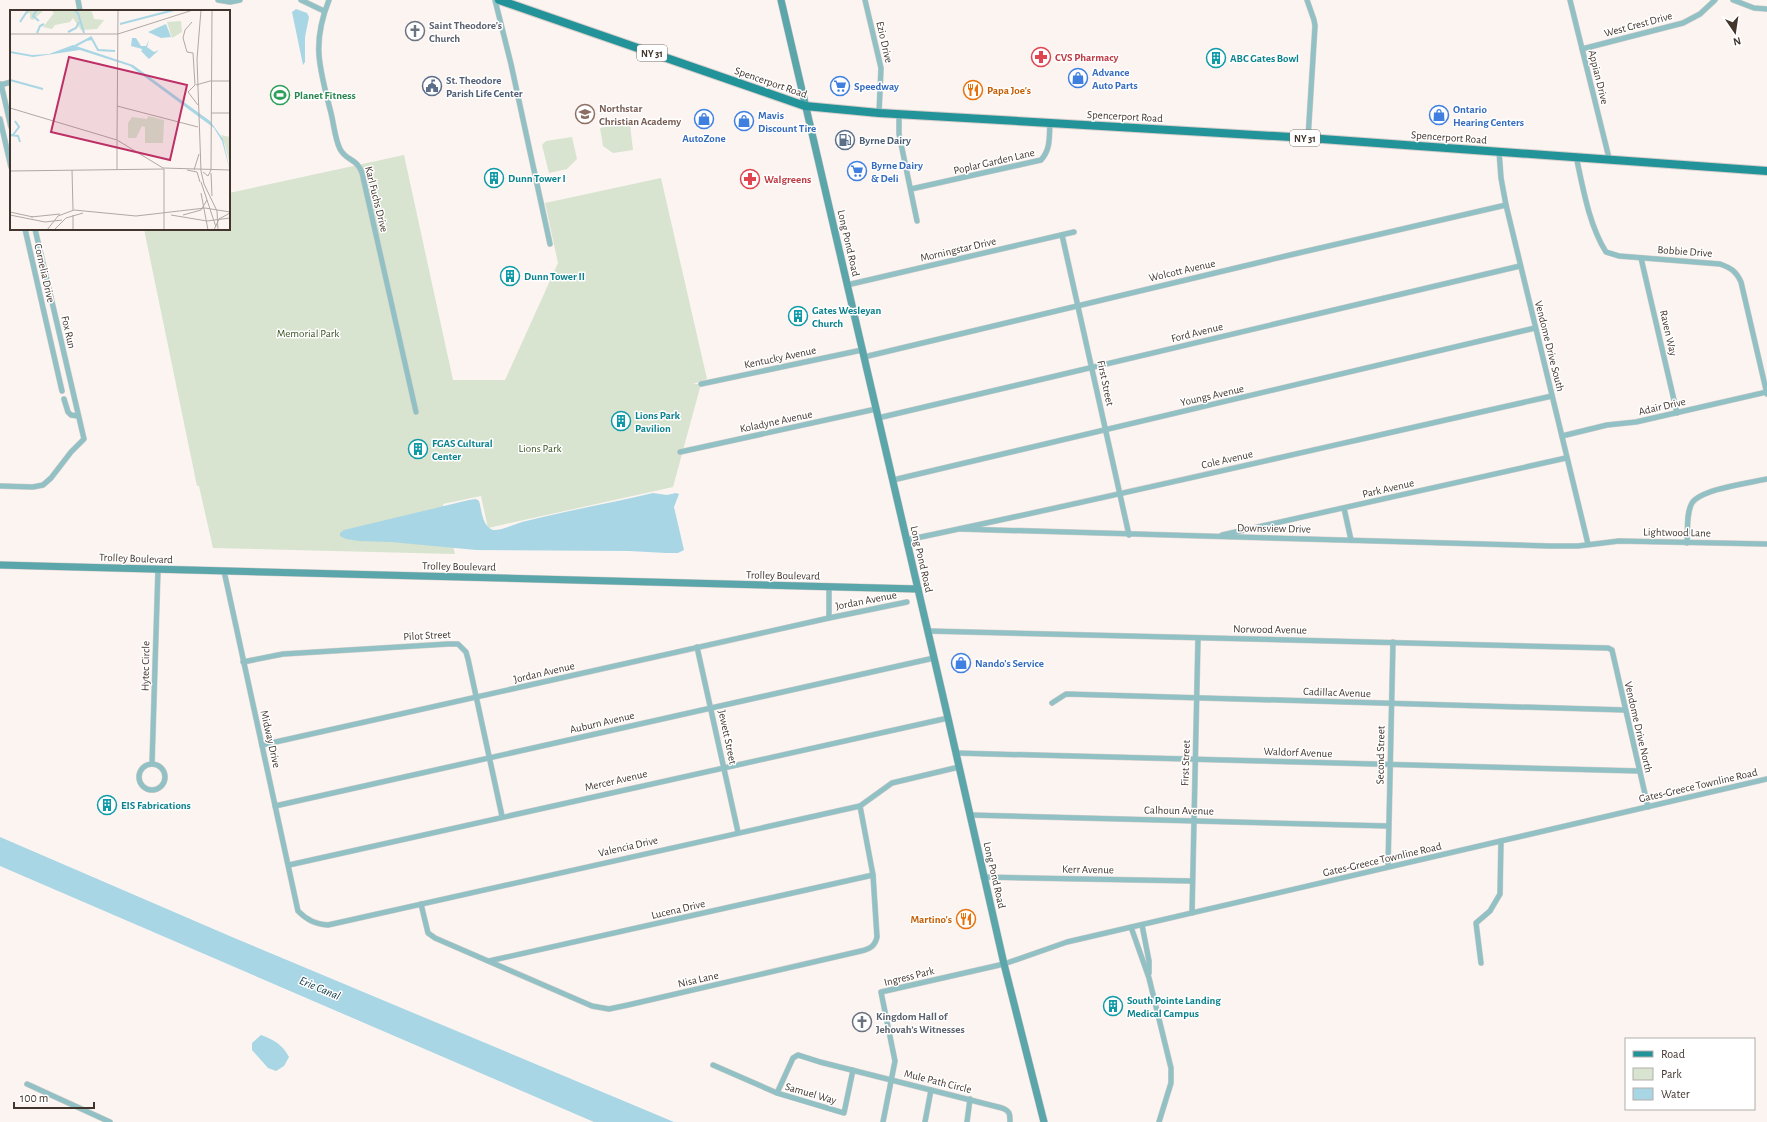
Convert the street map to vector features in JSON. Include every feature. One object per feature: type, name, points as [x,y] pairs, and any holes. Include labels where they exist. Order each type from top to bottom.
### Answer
[{"type":"main road","name":"Spencerport Road","points":[[499,0],[805,106],[879,113],[1050,122],[1609,158],[1767,171]]},
{"type":"main road","name":"Long Pond Road","points":[[781,0],[1004,964],[1044,1122]]},
{"type":"main road","name":"Trolley Boulevard","points":[[0,565],[918,589]]},
{"type":"street","points":[[78,0],[80,10]]},
{"type":"street","points":[[218,0],[230,2],[240,0]]},
{"type":"street","points":[[300,0],[324,11]]},
{"type":"street","name":"Karl Fuchs Drive","points":[[329,0],[320,26],[318,46],[322,77],[339,146],[347,157],[356,162],[362,173],[416,412]]},
{"type":"street","points":[[495,0],[550,244]]},
{"type":"street","name":"Ezio Drive","points":[[865,0],[881,68],[879,113]]},
{"type":"street","points":[[1307,0],[1315,26],[1308,138]]},
{"type":"street","name":"Appian Drive","points":[[1570,0],[1609,158]]},
{"type":"street","name":"West Crest Drive","points":[[1582,49],[1683,23],[1700,14],[1715,0]]},
{"type":"street","points":[[1733,0],[1754,8],[1767,9]]},
{"type":"street","points":[[10,82],[0,84],[10,123]]},
{"type":"street","points":[[899,114],[899,134],[917,221]]},
{"type":"street","points":[[0,119],[10,163]]},
{"type":"street","name":"Poplar Garden Lane","points":[[911,190],[1041,160],[1049,147],[1050,122]]},
{"type":"street","name":"Vendome Drive South","points":[[1499,151],[1501,178],[1506,205],[1588,544]]},
{"type":"street","name":"Bobbie Drive","points":[[1576,156],[1588,207],[1606,252],[1612,255],[1720,264],[1730,267],[1736,273],[1741,282],[1767,393]]},
{"type":"street","name":"Wolcott Avenue","points":[[863,354],[1506,205]]},
{"type":"street","name":"Cornelia Drive","points":[[25,230],[62,391]]},
{"type":"street","name":"Fox Run","points":[[0,486],[33,487],[43,485],[51,478],[71,452],[84,439],[35,230]]},
{"type":"street","name":"Morningstar Drive","points":[[847,285],[1074,232]]},
{"type":"street","name":"First Street","points":[[1062,235],[1079,305],[1129,535]]},
{"type":"street","name":"Raven Way","points":[[1641,258],[1677,413]]},
{"type":"street","name":"Ford Avenue","points":[[878,418],[1520,266]]},
{"type":"street","name":"Youngs Avenue","points":[[893,480],[1535,328]]},
{"type":"street","name":"Kentucky Avenue","points":[[701,384],[863,354]]},
{"type":"street","name":"Adair Drive","points":[[1562,436],[1607,425],[1636,422],[1767,393]]},
{"type":"street","name":"Cole Avenue","points":[[907,540],[1120,494],[1333,444],[1552,396]]},
{"type":"street","points":[[64,399],[68,412],[71,415],[78,416]]},
{"type":"street","name":"Koladyne Avenue","points":[[680,452],[876,409]]},
{"type":"street","name":"Park Avenue","points":[[1213,537],[1566,458]]},
{"type":"street","points":[[1687,543],[1690,508],[1696,499],[1700,496],[1715,491],[1767,479]]},
{"type":"street","points":[[1344,508],[1351,540]]},
{"type":"street","name":"Downsview Drive","points":[[960,529],[1549,546],[1588,544]]},
{"type":"street","name":"Lightwood Lane","points":[[1588,544],[1619,541],[1767,544]]},
{"type":"street","name":"Hytec Circle","points":[[152,764],[158,569]]},
{"type":"street","name":"Midway Drive","points":[[224,571],[298,911]]},
{"type":"street","name":"Jordan Avenue","points":[[829,587],[829,618]]},
{"type":"street","name":"Jordan Avenue","points":[[262,745],[697,647],[907,602]]},
{"type":"street","name":"Norwood Avenue","points":[[928,631],[1393,642],[1608,648],[1612,650]]},
{"type":"street","name":"First Street","points":[[1192,913],[1198,638]]},
{"type":"street","name":"Second Street","points":[[1388,868],[1393,642]]},
{"type":"street","name":"Pilot Street","points":[[243,662],[283,654],[454,643],[458,644],[466,652],[502,816]]},
{"type":"street","name":"Jewett Street","points":[[697,647],[738,832]]},
{"type":"street","name":"Vendome Drive North","points":[[1612,650],[1648,807]]},
{"type":"street","name":"Auburn Avenue","points":[[275,806],[934,658]]},
{"type":"street","name":"Cadillac Avenue","points":[[1052,703],[1066,694],[1197,699],[1625,710]]},
{"type":"street","name":"Mercer Avenue","points":[[289,865],[724,766],[948,718]]},
{"type":"street","name":"Waldorf Avenue","points":[[956,752],[1639,771]]},
{"type":"street","points":[[152,764],[160,766],[163,769],[166,778],[165,782],[159,788],[151,790],[143,787],[139,775],[145,766],[152,764]]},
{"type":"street","name":"Valencia Drive","points":[[298,911],[312,922],[328,924],[421,904],[738,832],[860,806],[892,783],[959,767]]},
{"type":"street","name":"Gates-Greece Townline Road","points":[[1004,964],[1067,942],[1767,779]]},
{"type":"street","name":"Nisa Lane","points":[[421,904],[428,933],[435,938],[592,1006],[609,1009],[628,1005],[862,951],[872,947],[876,943],[877,937],[873,875],[860,806]]},
{"type":"street","name":"Calhoun Avenue","points":[[970,815],[1388,826]]},
{"type":"street","points":[[1481,963],[1476,923],[1490,911],[1500,894],[1501,841]]},
{"type":"street","name":"Lucena Drive","points":[[488,962],[873,875]]},
{"type":"street","name":"Kerr Avenue","points":[[984,877],[1192,881]]},
{"type":"street","points":[[1142,925],[1149,961],[1149,978]]},
{"type":"street","points":[[1131,927],[1149,978],[1172,1076],[1159,1122]]},
{"type":"street","name":"Ingress Park","points":[[892,1080],[895,1061],[881,992],[1004,964]]},
{"type":"street","name":"Samuel Way","points":[[777,1093],[793,1058],[798,1055],[892,1080]]},
{"type":"street","name":"Samuel Way","points":[[713,1065],[777,1093],[844,1113],[853,1070]]},
{"type":"street","name":"Mule Path Circle","points":[[883,1122],[892,1080],[1008,1110],[1010,1114],[1010,1122]]},
{"type":"street","points":[[27,1084],[110,1122]]},
{"type":"street","points":[[925,1122],[931,1090]]},
{"type":"street","points":[[966,1122],[970,1099]]},
{"type":"green space","points":[[626,123],[630,125],[633,150],[613,153],[603,146],[600,128]]},
{"type":"green space","points":[[572,137],[577,159],[567,169],[549,173],[542,145],[546,141]]},
{"type":"green space","points":[[404,155],[453,380],[505,380],[558,263],[545,203],[661,178],[707,379],[693,384],[701,384],[673,487],[488,528],[481,496],[443,504],[455,554],[213,548],[199,486],[197,486],[144,230],[230,230],[230,193]]},
{"type":"water","points":[[296,9],[307,13],[309,17],[305,37],[305,62],[303,65],[292,12]]},
{"type":"water","points":[[653,493],[667,495],[676,493],[679,494],[674,507],[684,550],[678,553],[629,551],[476,550],[391,542],[359,541],[346,539],[340,536],[340,533],[344,530],[476,499],[479,501],[485,522],[489,528],[496,530],[538,518]]},
{"type":"water","name":"Erie Canal","points":[[0,837],[232,937],[674,1122],[594,1122],[0,866]]},
{"type":"water","points":[[261,1035],[277,1043],[284,1049],[289,1057],[284,1066],[276,1071],[268,1068],[252,1050],[252,1043]]},
{"type":"place","name":"Saint Theodore's Church","points":[[415,31]]},
{"type":"place","name":"CVS Pharmacy","points":[[1041,57]]},
{"type":"place","name":"ABC Gates Bowl","points":[[1216,58]]},
{"type":"place","name":"Advance Auto Parts","points":[[1078,78]]},
{"type":"place","name":"St. Theodore Parish Life Center","points":[[432,86]]},
{"type":"place","name":"Speedway","points":[[840,86]]},
{"type":"place","name":"Papa Joe's","points":[[973,90]]},
{"type":"place","name":"Planet Fitness","points":[[280,95]]},
{"type":"place","name":"Northstar Christian Academy","points":[[585,114]]},
{"type":"place","name":"Ontario Hearing Centers","points":[[1439,115]]},
{"type":"place","name":"AutoZone","points":[[704,119]]},
{"type":"place","name":"Mavis Discount Tire","points":[[744,121]]},
{"type":"place","name":"Byrne Dairy","points":[[845,140]]},
{"type":"place","name":"Byrne Dairy & Deli","points":[[857,171]]},
{"type":"place","name":"Dunn Tower I","points":[[494,178]]},
{"type":"place","name":"Walgreens","points":[[750,179]]},
{"type":"place","name":"Dunn Tower II","points":[[510,276]]},
{"type":"place","name":"Gates Wesleyan Church","points":[[798,316]]},
{"type":"place","name":"Lions Park Pavilion","points":[[621,421]]},
{"type":"place","name":"FGAS Cultural Center","points":[[418,449]]},
{"type":"place","name":"Nando's Service","points":[[961,663]]},
{"type":"place","name":"EIS Fabrications","points":[[107,805]]},
{"type":"place","name":"Martino's","points":[[966,919]]},
{"type":"place","name":"South Pointe Landing Medical Campus","points":[[1113,1006]]},
{"type":"place","name":"Kingdom Hall of Jehovah’s Witnesses","points":[[862,1022]]},
{"type":"park label","name":"Memorial Park","points":[[308,333]]},
{"type":"park label","name":"Lions Park","points":[[540,448]]}]
